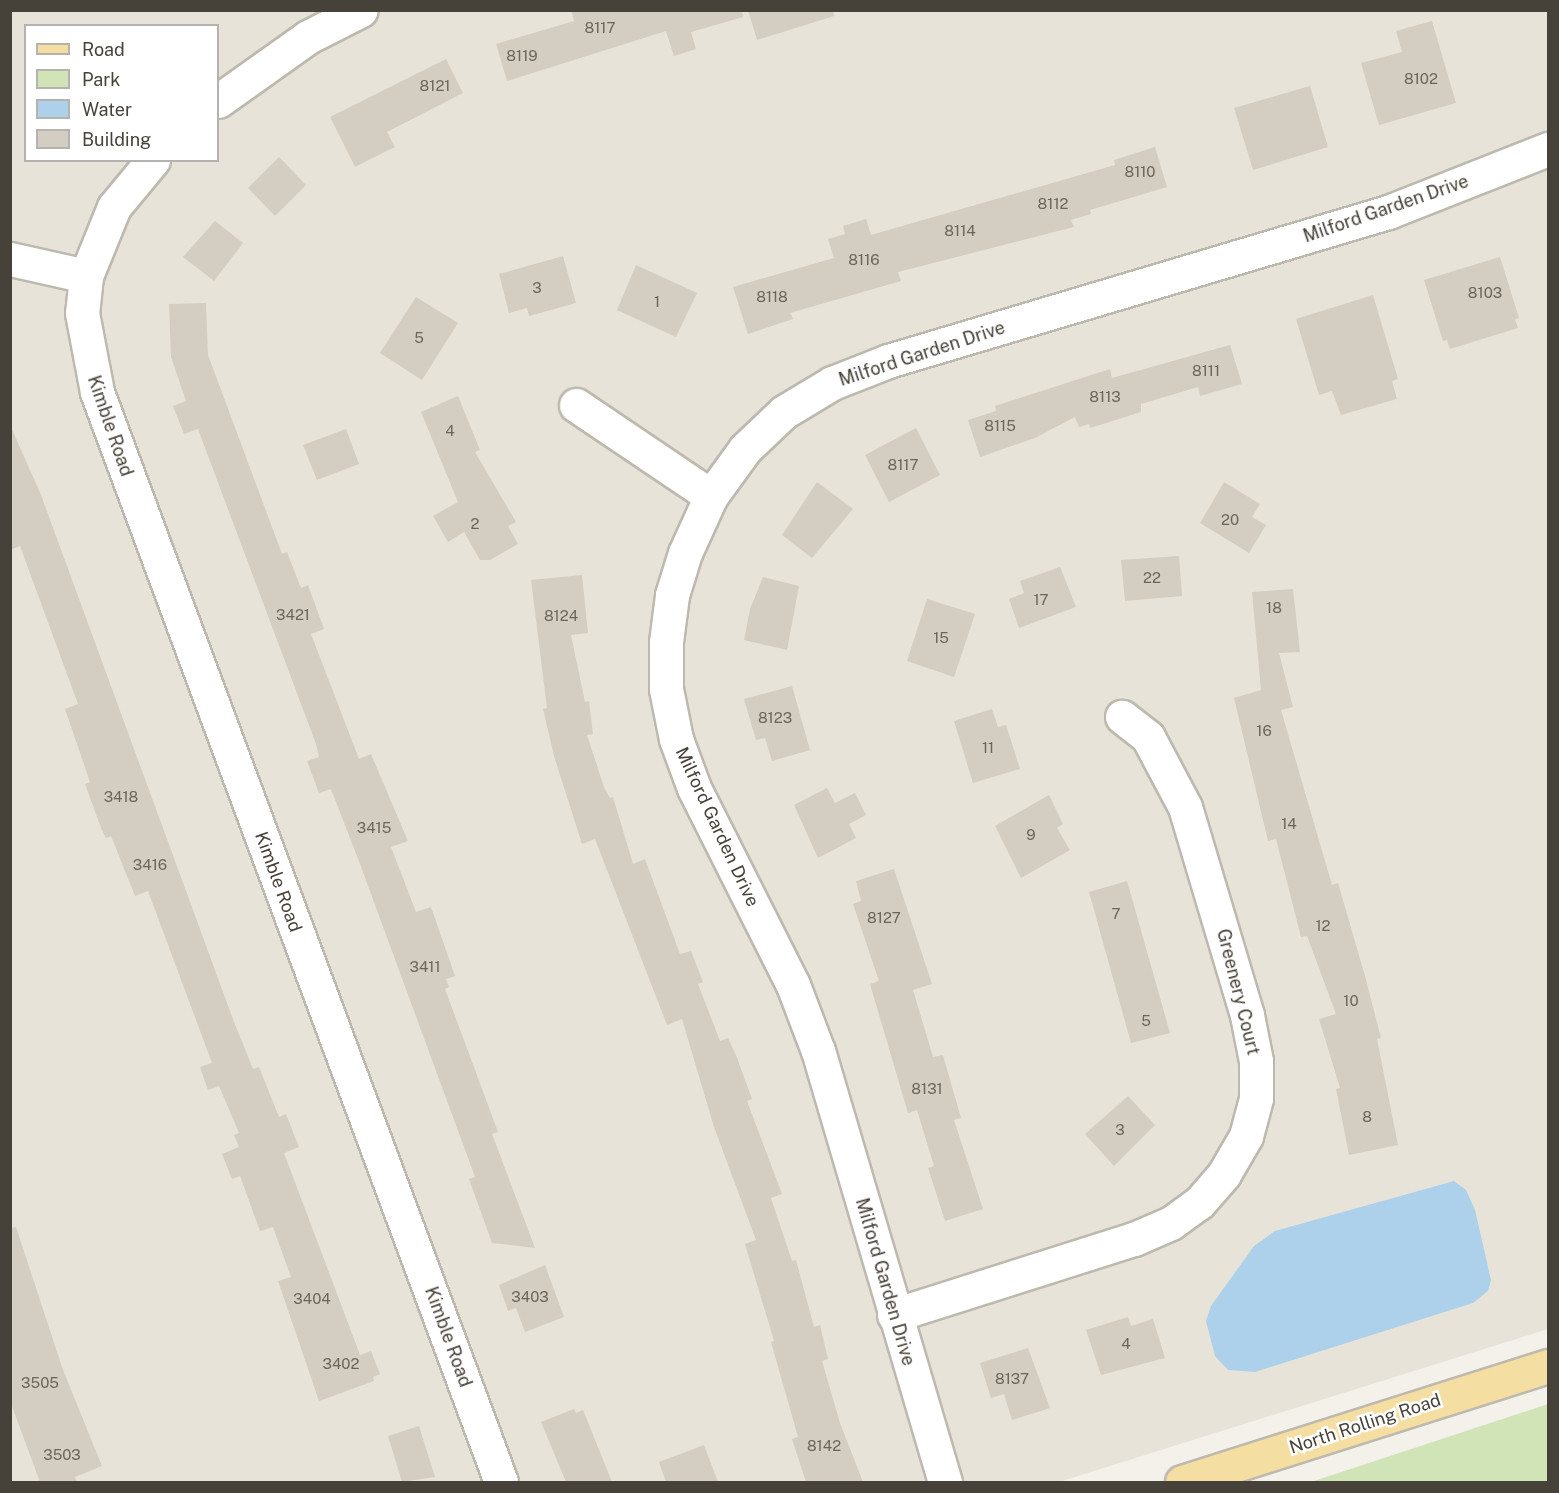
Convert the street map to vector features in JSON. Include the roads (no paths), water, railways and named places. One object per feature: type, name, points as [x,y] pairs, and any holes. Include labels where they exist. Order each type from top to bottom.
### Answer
[{"type":"main road","name":"North Rolling Road","points":[[1182,1482],[1548,1366]]},
{"type":"street","points":[[219,100],[308,37],[361,10]]},
{"type":"street","name":"Milford Garden Drive","points":[[945,1482],[818,1051],[793,985],[694,788],[676,739],[666,689],[672,595],[685,553],[711,496],[745,449],[784,412],[832,383],[888,361],[1388,212],[1548,149]]},
{"type":"street","name":"Kimble Road","points":[[151,162],[114,207],[86,276],[82,313],[97,392],[501,1482]]},
{"type":"street","points":[[10,259],[86,276]]},
{"type":"street","points":[[576,405],[711,496]]},
{"type":"street","name":"Greenery Court","points":[[894,1315],[1134,1239],[1171,1223],[1198,1203],[1224,1174],[1246,1136],[1256,1098],[1256,1061],[1244,1004],[1185,807],[1148,737],[1122,717]]},
{"type":"water","points":[[1454,1181],[1466,1190],[1475,1210],[1491,1280],[1488,1291],[1473,1303],[1255,1372],[1228,1370],[1215,1356],[1206,1321],[1211,1306],[1254,1246],[1275,1231]]}]
